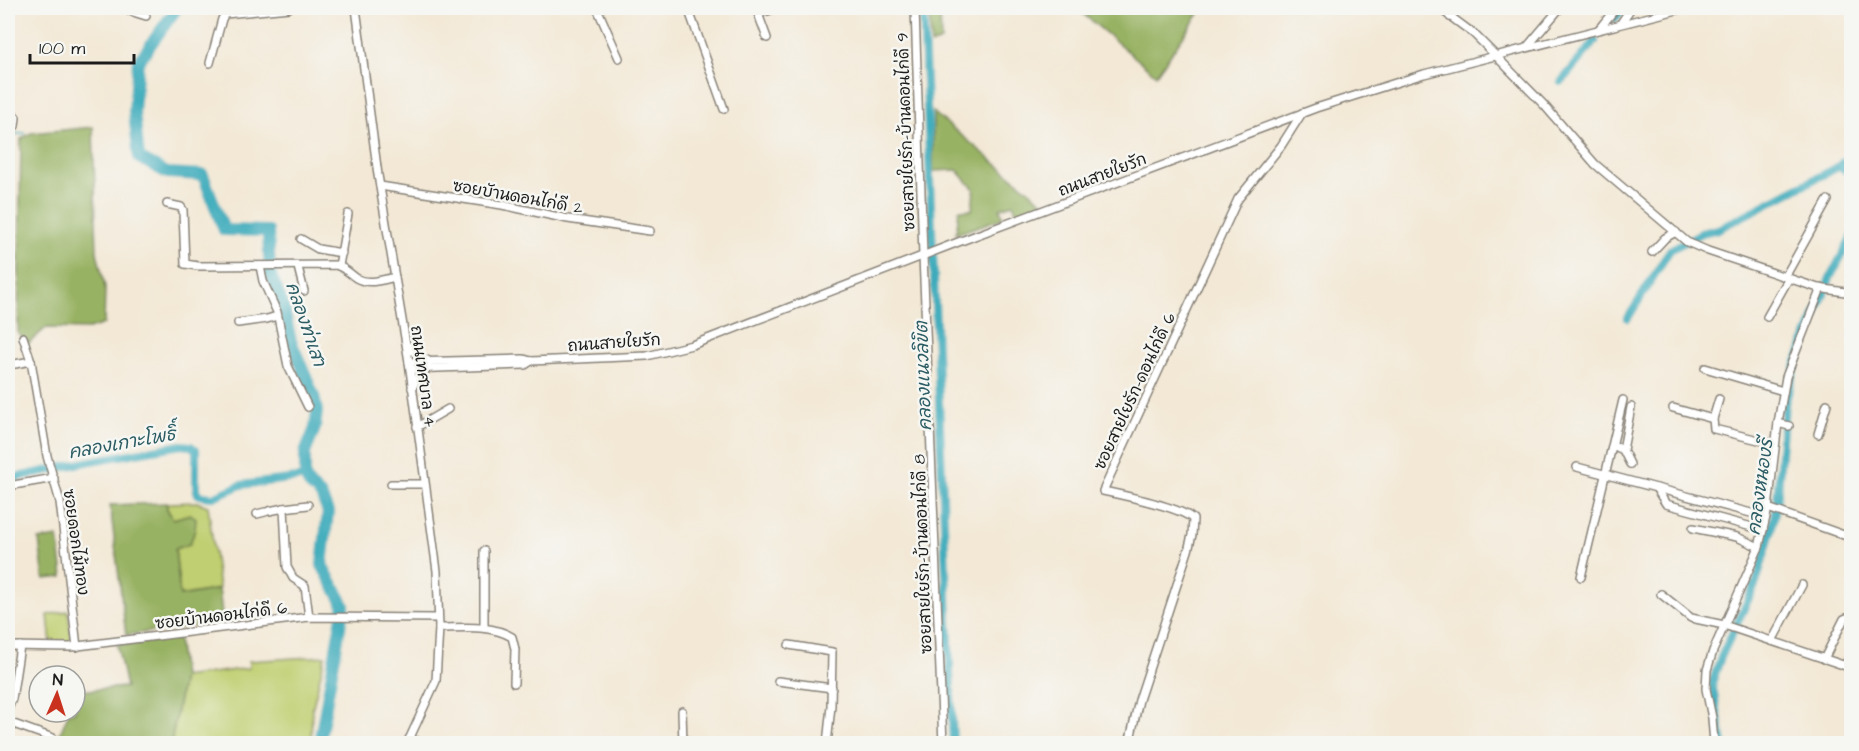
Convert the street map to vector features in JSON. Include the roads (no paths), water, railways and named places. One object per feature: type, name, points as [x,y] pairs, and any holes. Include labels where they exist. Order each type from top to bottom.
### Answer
[{"type":"street","points":[[120,8],[146,16]]},
{"type":"street","points":[[210,63],[225,14],[289,8]]},
{"type":"street","name":"ถนนเทศบาล 4","points":[[357,8],[366,94],[406,344],[437,571],[439,628],[436,681],[408,741]]},
{"type":"street","points":[[597,8],[619,58]]},
{"type":"street","points":[[688,8],[724,109]]},
{"type":"street","points":[[767,38],[758,11],[776,8]]},
{"type":"street","name":"ซอยสายใยรัก-บ้านดอนไก่ดี 9","points":[[915,8],[925,256]]},
{"type":"street","points":[[1439,8],[1474,34],[1544,105],[1595,164],[1685,240],[1708,251],[1787,277],[1825,289],[1851,293]]},
{"type":"street","points":[[1450,17],[1457,8]]},
{"type":"street","points":[[1527,47],[1560,8]]},
{"type":"street","points":[[1599,28],[1616,8]]},
{"type":"street","points":[[1621,23],[1631,8]]},
{"type":"street","name":"ถนนสายใยรัก","points":[[409,365],[524,359],[531,361],[632,357],[665,353],[692,345],[1302,113],[1424,74],[1685,8]]},
{"type":"street","name":"ซอยสายใยรัก-ดอนไก่ดี 6","points":[[1129,744],[1139,700],[1190,543],[1193,519],[1188,515],[1163,507],[1103,491],[1239,199],[1281,146],[1302,113]]},
{"type":"street","points":[[8,131],[15,126],[16,117]]},
{"type":"street","name":"ซอยบัานดอนไก่ดี 2","points":[[380,186],[501,204],[568,219],[650,231]]},
{"type":"street","points":[[1767,317],[1828,200]]},
{"type":"street","points":[[167,204],[181,207],[183,210],[185,264],[198,266],[339,266],[345,268],[359,280],[367,282],[395,277]]},
{"type":"street","points":[[339,266],[348,214]]},
{"type":"street","points":[[1652,252],[1665,238],[1676,232]]},
{"type":"street","points":[[301,239],[318,249],[342,253]]},
{"type":"street","name":"ซอยสายใยรัก-บ้านดอนไก่ดี 8","points":[[925,256],[943,744]]},
{"type":"street","points":[[264,266],[264,281],[278,316],[288,366],[308,408]]},
{"type":"street","points":[[298,267],[304,291]]},
{"type":"street","points":[[1714,744],[1706,678],[1713,651],[1759,547],[1768,508],[1775,444],[1783,424],[1783,391],[1791,360],[1825,289]]},
{"type":"street","points":[[238,323],[278,316]]},
{"type":"street","name":"ซอยดอกไม้ทอง","points":[[22,337],[31,361],[47,456],[60,502],[77,647]]},
{"type":"street","points":[[406,344],[429,364],[419,375],[412,388]]},
{"type":"street","points":[[11,364],[31,361]]},
{"type":"street","points":[[1705,368],[1783,391]]},
{"type":"street","points":[[1719,399],[1712,424],[1714,429],[1775,444]]},
{"type":"street","points":[[1581,577],[1623,400]]},
{"type":"street","points":[[1818,434],[1827,404]]},
{"type":"street","points":[[1623,450],[1632,407]]},
{"type":"street","points":[[1673,408],[1713,419]]},
{"type":"street","points":[[417,427],[448,409]]},
{"type":"street","points":[[1613,445],[1623,450],[1630,464]]},
{"type":"street","points":[[1577,467],[1766,517]]},
{"type":"street","points":[[8,486],[53,472]]},
{"type":"street","points":[[391,484],[424,484]]},
{"type":"street","points":[[1656,488],[1666,504],[1763,530]]},
{"type":"street","points":[[1692,497],[1702,514]]},
{"type":"street","points":[[264,512],[308,505]]},
{"type":"street","points":[[284,508],[287,567],[293,578],[305,586],[309,617]]},
{"type":"street","points":[[1768,508],[1851,538]]},
{"type":"street","points":[[1693,528],[1737,537],[1759,547]]},
{"type":"street","points":[[484,551],[484,628]]},
{"type":"street","points":[[1772,641],[1802,585]]},
{"type":"street","points":[[1661,594],[1691,618],[1724,625],[1848,667],[1851,651]]},
{"type":"street","points":[[1824,659],[1844,619],[1851,616]]},
{"type":"street","name":"ซอยบ้านดอนไก่ดี 6","points":[[8,646],[77,647],[309,617],[438,618]]},
{"type":"street","points":[[439,628],[484,628],[512,637],[515,649],[514,683]]},
{"type":"street","points":[[789,645],[826,649],[832,652],[832,688],[827,744]]},
{"type":"street","points":[[8,709],[12,699],[20,646]]},
{"type":"street","points":[[778,681],[832,688]]},
{"type":"street","points":[[682,711],[683,744]]},
{"type":"street","points":[[8,722],[53,738]]},
{"type":"street","points":[[408,741],[428,744]]},
{"type":"waterway","name":"คลองท่าเสา","points":[[177,8],[138,62],[134,112],[139,158],[167,173],[203,175],[224,230],[268,231],[270,273],[283,305],[291,341],[314,396],[317,411],[315,428],[305,453],[305,477],[321,495],[328,512],[322,565],[344,605],[319,744]]},
{"type":"waterway","name":"คลองแนวลิขิต","points":[[923,8],[953,744]]},
{"type":"waterway","points":[[1615,18],[1624,8]]},
{"type":"waterway","points":[[1561,82],[1595,41]]},
{"type":"waterway","points":[[8,135],[25,133]]},
{"type":"waterway","points":[[1628,318],[1670,250],[1701,233],[1718,229],[1840,166],[1852,153]]},
{"type":"waterway","name":"คลองหนองรี","points":[[1840,166],[1852,176]]},
{"type":"waterway","name":"คลองหนองรี","points":[[1723,744],[1712,683],[1721,657],[1756,583],[1771,531],[1777,502],[1785,404],[1796,364],[1830,278],[1852,236]]},
{"type":"waterway","name":"คลองเกาะโพธิ์","points":[[8,479],[181,445],[191,446],[196,450],[196,488],[198,494],[203,496],[213,497],[241,485],[305,477]]}]
